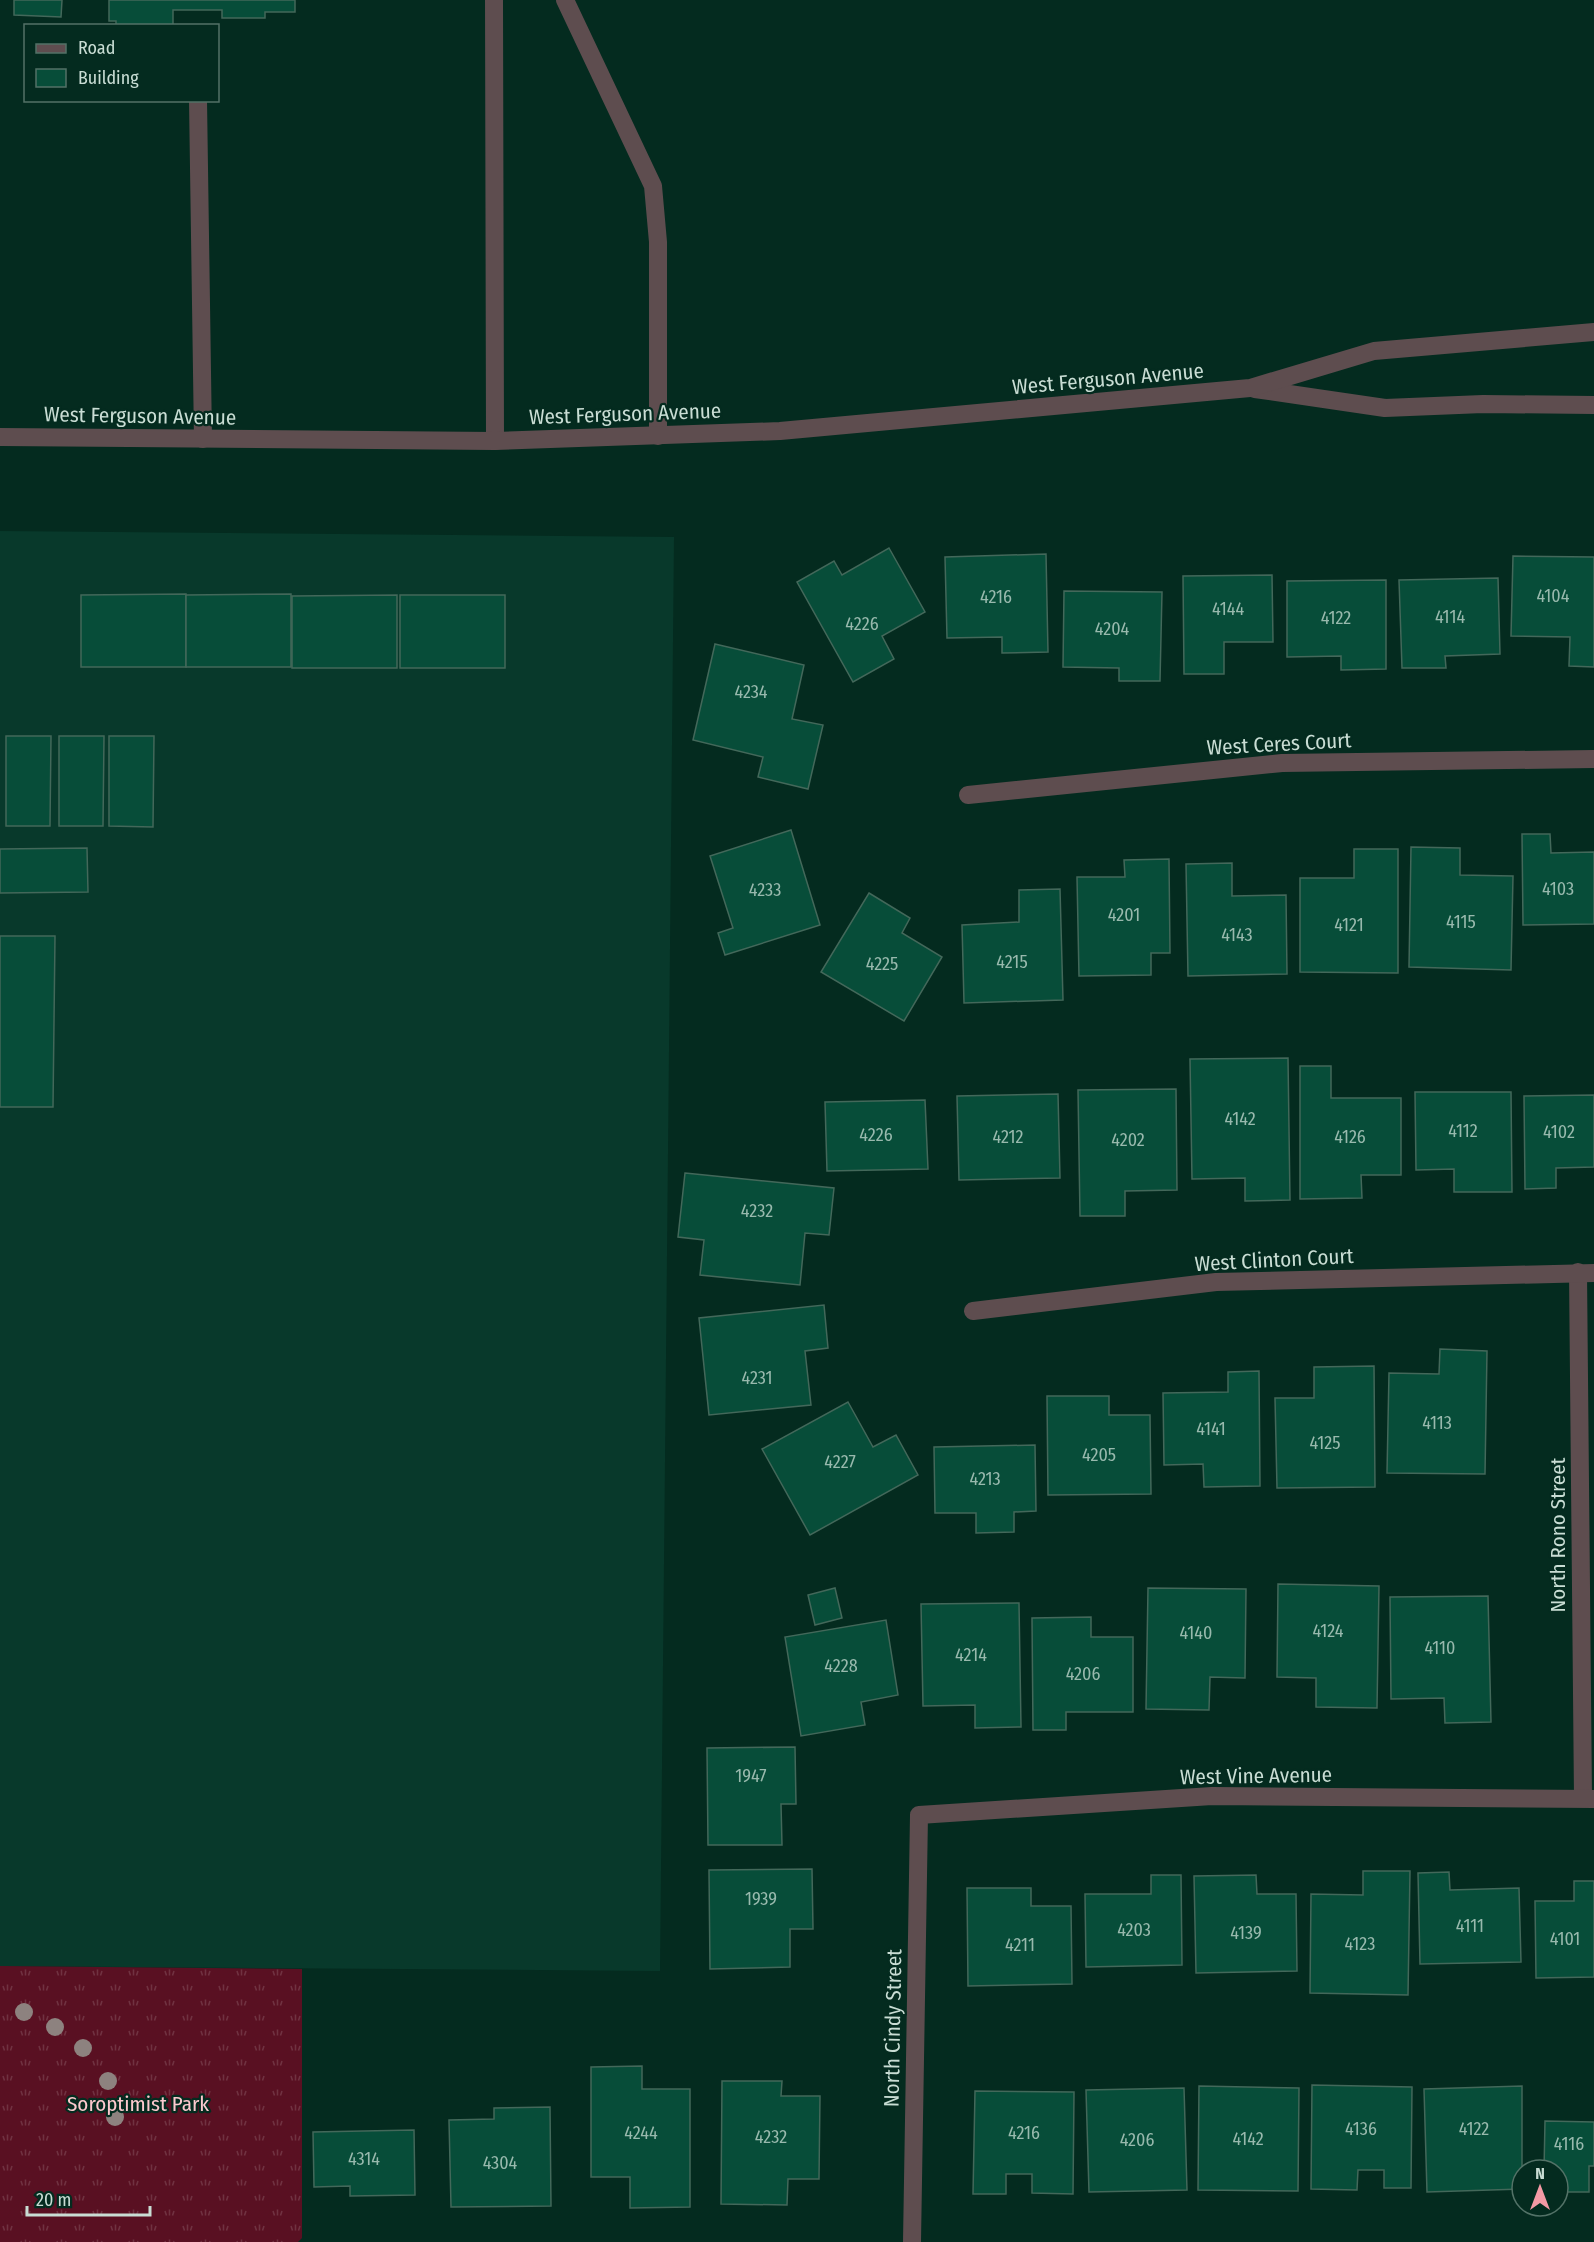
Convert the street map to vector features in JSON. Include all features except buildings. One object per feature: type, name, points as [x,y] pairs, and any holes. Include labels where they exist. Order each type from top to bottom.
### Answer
[{"type":"street","points":[[494,0],[495,441]]},
{"type":"street","points":[[565,0],[653,186],[658,242],[658,436]]},
{"type":"street","points":[[198,102],[203,439]]},
{"type":"street","name":"West Ferguson Avenue","points":[[0,437],[495,441],[780,431],[1250,388],[1374,351],[1594,332]]},
{"type":"street","name":"West Ferguson Avenue","points":[[1250,388],[1385,408],[1483,404],[1594,405]]},
{"type":"street","name":"West Ceres Court","points":[[968,795],[1282,763],[1594,759]]},
{"type":"street","name":"West Clinton Court","points":[[973,1311],[1216,1282],[1586,1272]]},
{"type":"street","name":"North Rono Street","points":[[1586,1272],[1588,1799]]},
{"type":"street","name":"West Vine Avenue","points":[[919,1815],[1212,1796],[1588,1799]]},
{"type":"street","name":"North Cindy Street","points":[[912,2242],[919,1815]]},
{"type":"shaded area","points":[[0,531],[674,537],[660,1971],[0,1966]]},
{"type":"green space","name":"Soroptimist Park","points":[[0,1966],[302,1969],[302,2238],[298,2242],[0,2242]]}]
